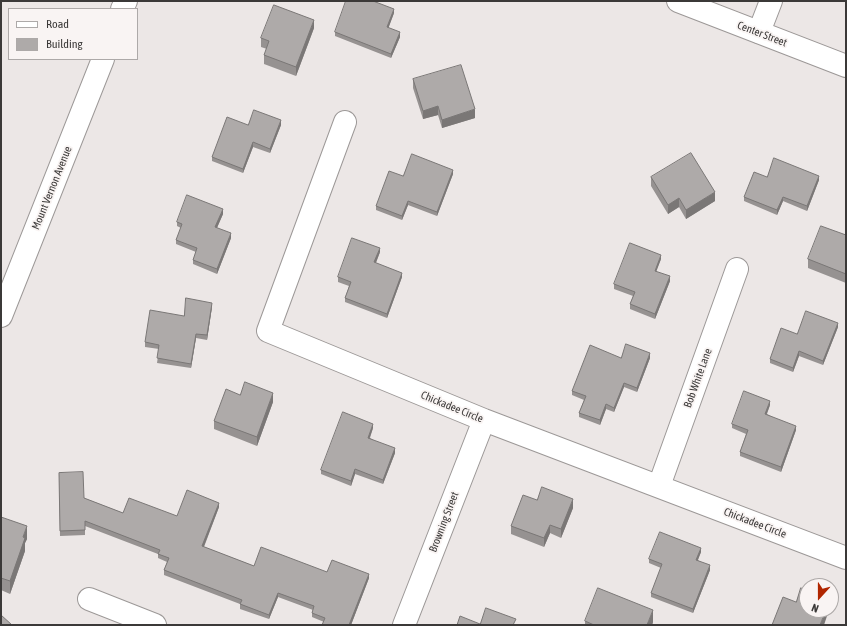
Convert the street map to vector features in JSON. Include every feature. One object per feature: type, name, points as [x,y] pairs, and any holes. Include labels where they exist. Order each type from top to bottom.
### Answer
[{"type":"street","name":"Center Street","points":[[678,1],[846,66]]},
{"type":"street","points":[[759,32],[771,1]]},
{"type":"street","name":"Mount Vernon Avenue","points":[[1,316],[103,60]]},
{"type":"street","name":"Chickadee Circle","points":[[345,122],[268,331],[484,420],[846,558]]},
{"type":"street","name":"Bob White Lane","points":[[659,486],[736,270]]},
{"type":"street","name":"Browning Street","points":[[404,625],[484,420]]},
{"type":"street","points":[[89,599],[155,625]]},
{"type":"building","points":[[346,1],[373,1],[394,9],[387,27],[400,32],[391,54],[335,32]]},
{"type":"building","points":[[274,5],[314,20],[296,67],[264,55],[269,41],[261,38]]},
{"type":"building","points":[[461,65],[475,109],[442,120],[438,106],[423,111],[413,79]]},
{"type":"building","points":[[254,110],[281,120],[270,149],[253,142],[243,169],[212,157],[227,117],[248,125]]},
{"type":"building","points":[[691,153],[715,192],[686,210],[679,198],[668,205],[651,177]]},
{"type":"building","points":[[412,154],[453,170],[437,212],[408,201],[402,216],[376,206],[389,171],[403,176]]},
{"type":"building","points":[[774,158],[819,176],[807,206],[783,197],[777,210],[744,197],[754,172],[767,177]]},
{"type":"building","points":[[187,195],[223,209],[215,227],[231,233],[217,269],[193,260],[197,248],[176,240],[182,224],[177,222]]},
{"type":"building","points":[[821,226],[846,235],[846,274],[808,259]]},
{"type":"building","points":[[352,238],[380,248],[374,262],[402,273],[387,314],[345,298],[351,282],[338,277]]},
{"type":"building","points":[[630,243],[661,255],[655,271],[670,276],[655,314],[630,304],[635,292],[614,284]]},
{"type":"building","points":[[186,298],[212,303],[207,335],[196,334],[191,364],[157,358],[159,345],[145,342],[150,310],[184,316]]},
{"type":"building","points":[[806,311],[838,323],[823,361],[799,351],[793,368],[770,359],[781,328],[797,334]]},
{"type":"building","points":[[626,344],[650,353],[637,388],[624,383],[614,408],[606,404],[600,420],[579,413],[586,396],[572,391],[590,345],[621,358]]},
{"type":"building","points":[[245,382],[273,393],[257,437],[214,421],[226,389],[240,395]]},
{"type":"building","points":[[744,391],[770,401],[765,414],[796,426],[781,467],[740,452],[748,430],[732,424]]},
{"type":"building","points":[[343,412],[373,424],[368,438],[395,448],[383,480],[355,469],[351,481],[321,470]]},
{"type":"building","points":[[83,472],[84,498],[123,513],[129,498],[177,516],[187,490],[219,503],[202,546],[254,566],[261,547],[327,572],[332,560],[369,574],[349,625],[322,625],[325,618],[312,613],[314,606],[278,593],[269,615],[240,604],[242,600],[164,570],[169,558],[158,554],[160,550],[85,521],[85,530],[60,531],[59,473]]},
{"type":"building","points":[[542,487],[573,499],[561,529],[550,525],[544,538],[511,526],[523,495],[537,500]]},
{"type":"building","points":[[1,517],[27,526],[23,537],[25,538],[10,581],[1,578]]},
{"type":"building","points":[[660,532],[701,548],[696,560],[710,565],[693,609],[651,593],[662,564],[649,559]]},
{"type":"building","points":[[598,588],[653,610],[647,625],[594,625],[585,621]]},
{"type":"building","points":[[799,594],[799,618],[823,618],[820,625],[772,625],[783,597],[796,602]]},
{"type":"building","points":[[486,608],[516,619],[513,625],[457,625],[460,616],[480,624]]},
{"type":"building","points":[[1,615],[12,625],[1,625]]}]
